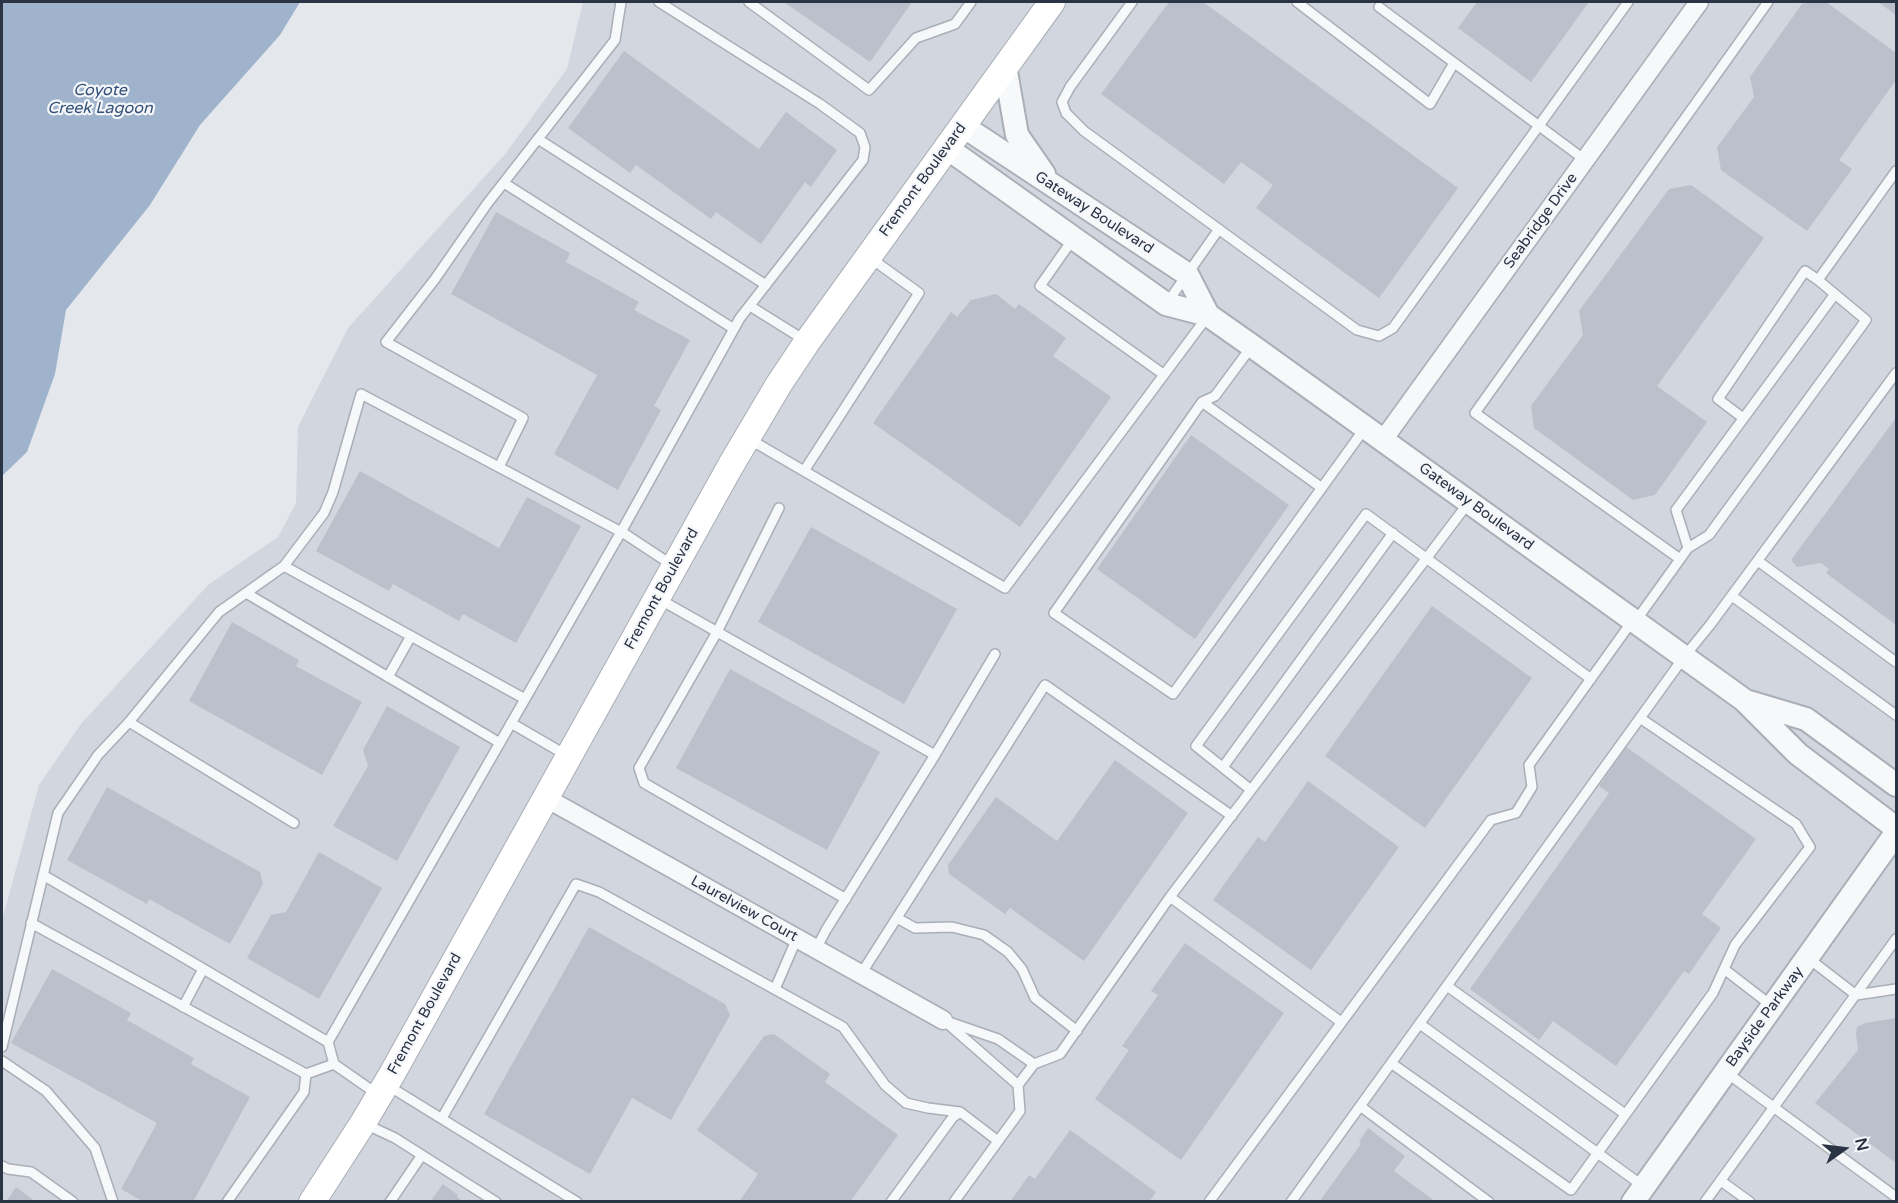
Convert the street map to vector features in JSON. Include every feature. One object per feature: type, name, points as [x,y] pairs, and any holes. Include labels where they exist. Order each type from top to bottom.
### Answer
[{"type":"main road","name":"Fremont Boulevard","points":[[312,1202],[383,1090],[747,438],[807,342],[1052,2]]},
{"type":"street","name":"Seabridge Drive","points":[[1374,434],[1585,160],[1699,2]]},
{"type":"street","points":[[1005,66],[1017,135],[1052,185]]},
{"type":"street","name":"Gateway Boulevard","points":[[963,126],[1187,274],[1208,315]]},
{"type":"street","name":"Gateway Boulevard","points":[[946,148],[1167,304],[1208,315],[1252,346],[1744,700],[1798,754],[1896,830]]},
{"type":"street","name":"Gateway Boulevard","points":[[1744,700],[1806,720],[1896,785]]},
{"type":"street","name":"Laurelview Court","points":[[546,798],[943,1020]]},
{"type":"street","name":"Bayside Parkway","points":[[1638,1194],[1808,958],[1896,830]]},
{"type":"lane","points":[[499,467],[523,418],[386,342],[435,279],[504,183],[615,40],[621,2]]},
{"type":"lane","points":[[328,1042],[735,329],[766,285],[864,160],[865,147],[860,133],[820,104],[659,2]]},
{"type":"lane","points":[[749,2],[869,90],[916,38],[955,24],[971,2]]},
{"type":"lane","points":[[1132,2],[1070,87],[1062,102],[1066,113],[1084,131],[1357,330],[1380,336],[1393,328],[1628,2]]},
{"type":"lane","points":[[1297,2],[1430,104],[1454,63]]},
{"type":"lane","points":[[1680,559],[1475,413],[1768,2]]},
{"type":"lane","points":[[1377,3],[1585,160]]},
{"type":"lane","points":[[538,139],[766,285]]},
{"type":"lane","points":[[1818,280],[1896,171]]},
{"type":"lane","points":[[504,183],[735,329]]},
{"type":"lane","points":[[1167,304],[1219,229]]},
{"type":"lane","points":[[1074,237],[1040,286],[1163,374]]},
{"type":"lane","points":[[804,471],[919,293],[868,256]]},
{"type":"lane","points":[[1209,1202],[1491,820],[1516,813],[1532,788],[1529,765],[1688,548],[1708,535],[1866,320],[1805,271],[1718,399],[1743,418]]},
{"type":"lane","points":[[1688,548],[1676,510],[1835,294]]},
{"type":"lane","points":[[750,306],[807,342]]},
{"type":"lane","points":[[747,438],[1005,588],[1208,315]]},
{"type":"lane","points":[[1252,346],[1215,396],[1202,402],[1054,613],[1173,694],[1322,488],[1374,434]]},
{"type":"lane","points":[[1291,1202],[1684,657],[1732,596],[1896,373]]},
{"type":"lane","points":[[2,1047],[58,813],[98,755],[129,723],[219,612],[284,566],[324,513],[333,492],[361,394],[621,532],[674,567]]},
{"type":"lane","points":[[1202,402],[1322,488]]},
{"type":"lane","points":[[954,1202],[1020,1112],[1018,1085],[1034,1064],[1060,1054],[1170,897],[1469,502]]},
{"type":"lane","points":[[779,508],[717,632],[639,768],[644,783],[846,899]]},
{"type":"lane","points":[[1251,790],[1196,746],[1366,514],[1591,679]]},
{"type":"lane","points":[[1223,767],[1393,533]]},
{"type":"lane","points":[[1758,561],[1896,662]]},
{"type":"lane","points":[[284,566],[525,699]]},
{"type":"lane","points":[[246,593],[500,743]]},
{"type":"lane","points":[[1732,596],[1896,715]]},
{"type":"lane","points":[[657,598],[934,755]]},
{"type":"lane","points":[[388,677],[411,636]]},
{"type":"lane","points":[[816,949],[995,654]]},
{"type":"lane","points":[[861,974],[1045,685],[1232,816]]},
{"type":"lane","points":[[1391,1063],[1570,1190],[1598,1152],[1713,993],[1736,945],[1810,847],[1796,824],[1641,718]]},
{"type":"lane","points":[[129,723],[294,823]]},
{"type":"lane","points":[[512,723],[569,756]]},
{"type":"lane","points":[[43,875],[328,1042],[334,1064],[442,1119],[577,1202]]},
{"type":"lane","points":[[442,1119],[576,884],[599,892],[843,1027],[885,1085],[906,1102],[928,1108],[960,1112],[998,1141]]},
{"type":"lane","points":[[1170,897],[1341,1022]]},
{"type":"lane","points":[[897,918],[915,928],[952,927],[984,935],[1008,952],[1022,969],[1035,998],[1077,1031]]},
{"type":"lane","points":[[31,923],[306,1074],[334,1064]]},
{"type":"lane","points":[[775,989],[797,938]]},
{"type":"lane","points":[[1705,1202],[1896,939]]},
{"type":"lane","points":[[1808,958],[1856,995],[1896,989]]},
{"type":"lane","points":[[183,1006],[203,969]]},
{"type":"lane","points":[[1724,969],[1773,1006]]},
{"type":"lane","points":[[1447,986],[1625,1114]]},
{"type":"lane","points":[[943,1020],[998,1040],[1034,1064]]},
{"type":"lane","points":[[943,1020],[1018,1085]]},
{"type":"lane","points":[[1420,1023],[1598,1152],[1638,1194]]},
{"type":"lane","points":[[2,1061],[46,1091],[95,1148],[112,1202]]},
{"type":"lane","points":[[1726,1072],[1773,1109],[1896,1197]]},
{"type":"lane","points":[[227,1202],[304,1092],[306,1074]]},
{"type":"lane","points":[[1360,1106],[1489,1202]]},
{"type":"lane","points":[[891,1202],[953,1117],[960,1112]]},
{"type":"lane","points":[[363,1123],[394,1138],[496,1202]]},
{"type":"lane","points":[[390,1202],[422,1155]]},
{"type":"lane","points":[[2,1166],[31,1172],[73,1202]]},
{"type":"lane","points":[[1720,1181],[1750,1202]]},
{"type":"shaded area","points":[[583,2],[1896,2],[1896,1201],[2,1202],[2,920],[39,785],[81,724],[208,585],[278,537],[296,503],[298,427],[348,328],[506,153],[567,69]]},
{"type":"water","name":"Coyote Creek Lagoon","points":[[2,2],[300,2],[280,35],[200,125],[150,205],[66,310],[55,374],[27,452],[2,476]]},
{"type":"building","points":[[784,2],[912,2],[870,62]]},
{"type":"building","points":[[1169,2],[1203,2],[1458,188],[1379,298],[1256,208],[1273,185],[1241,162],[1224,184],[1101,94]]},
{"type":"building","points":[[1477,2],[1589,2],[1531,82],[1458,28]]},
{"type":"building","points":[[1826,2],[1896,53],[1896,80],[1839,160],[1852,169],[1807,231],[1721,170],[1717,147],[1754,97],[1750,77],[1802,4]]},
{"type":"building","points":[[1878,2],[1896,2],[1896,15]]},
{"type":"building","points":[[624,51],[759,149],[786,112],[837,150],[811,187],[805,182],[761,244],[716,212],[711,219],[636,165],[630,173],[568,128]]},
{"type":"building","points":[[1691,185],[1764,238],[1657,386],[1707,422],[1655,495],[1633,500],[1534,428],[1531,406],[1583,335],[1579,311],[1669,189]]},
{"type":"building","points":[[496,212],[570,253],[566,262],[639,302],[634,310],[690,340],[654,406],[661,410],[618,490],[554,454],[597,375],[451,294]]},
{"type":"building","points":[[996,294],[1015,309],[1019,304],[1066,338],[1053,356],[1111,397],[1020,527],[873,423],[951,312],[957,317],[971,300]]},
{"type":"building","points":[[1896,418],[1896,625],[1826,573],[1829,569],[1821,563],[1797,567],[1791,560]]},
{"type":"building","points":[[1191,435],[1289,505],[1195,639],[1097,569]]},
{"type":"building","points":[[360,471],[499,548],[527,497],[581,526],[516,643],[463,614],[459,621],[393,584],[389,591],[316,551]]},
{"type":"building","points":[[811,527],[957,609],[904,704],[758,622]]},
{"type":"building","points":[[1432,606],[1532,678],[1425,828],[1325,756]]},
{"type":"building","points":[[232,622],[299,660],[296,666],[362,702],[322,775],[189,701]]},
{"type":"building","points":[[730,669],[880,752],[827,850],[676,768]]},
{"type":"building","points":[[387,706],[460,747],[397,861],[333,826],[368,766],[363,750]]},
{"type":"building","points":[[1626,747],[1756,839],[1702,914],[1721,928],[1689,974],[1684,971],[1616,1066],[1553,1021],[1539,1040],[1470,989],[1609,793],[1599,786]]},
{"type":"building","points":[[1115,760],[1188,813],[1084,961],[1010,908],[1005,914],[949,874],[948,865],[996,797],[1057,841]]},
{"type":"building","points":[[1308,781],[1399,847],[1311,970],[1213,900],[1258,837],[1265,842]]},
{"type":"building","points":[[107,787],[260,872],[263,884],[230,944],[149,899],[147,904],[67,860]]},
{"type":"building","points":[[319,852],[382,888],[319,999],[247,958],[271,915],[286,912]]},
{"type":"building","points":[[589,927],[725,1004],[730,1015],[671,1120],[632,1098],[590,1174],[484,1114]]},
{"type":"building","points":[[1185,943],[1284,1013],[1181,1160],[1095,1099],[1129,1050],[1122,1046],[1158,995],[1151,991]]},
{"type":"building","points":[[52,969],[131,1013],[127,1020],[194,1058],[191,1064],[250,1097],[193,1202],[144,1202],[121,1189],[157,1123],[11,1043]]},
{"type":"building","points":[[1896,1018],[1896,1163],[1815,1103],[1858,1050],[1857,1027],[1865,1023]]},
{"type":"building","points":[[774,1034],[830,1074],[825,1082],[898,1135],[850,1202],[739,1202],[758,1174],[697,1130],[764,1036]]},
{"type":"building","points":[[1368,1128],[1405,1156],[1394,1171],[1436,1202],[1319,1202],[1361,1144],[1359,1142]]},
{"type":"building","points":[[1070,1130],[1156,1192],[1149,1202],[1010,1202],[1029,1175],[1035,1179]]},
{"type":"building","points":[[443,1184],[464,1202],[436,1202],[432,1199]]},
{"type":"building","points":[[16,1187],[36,1202],[6,1202]]}]
